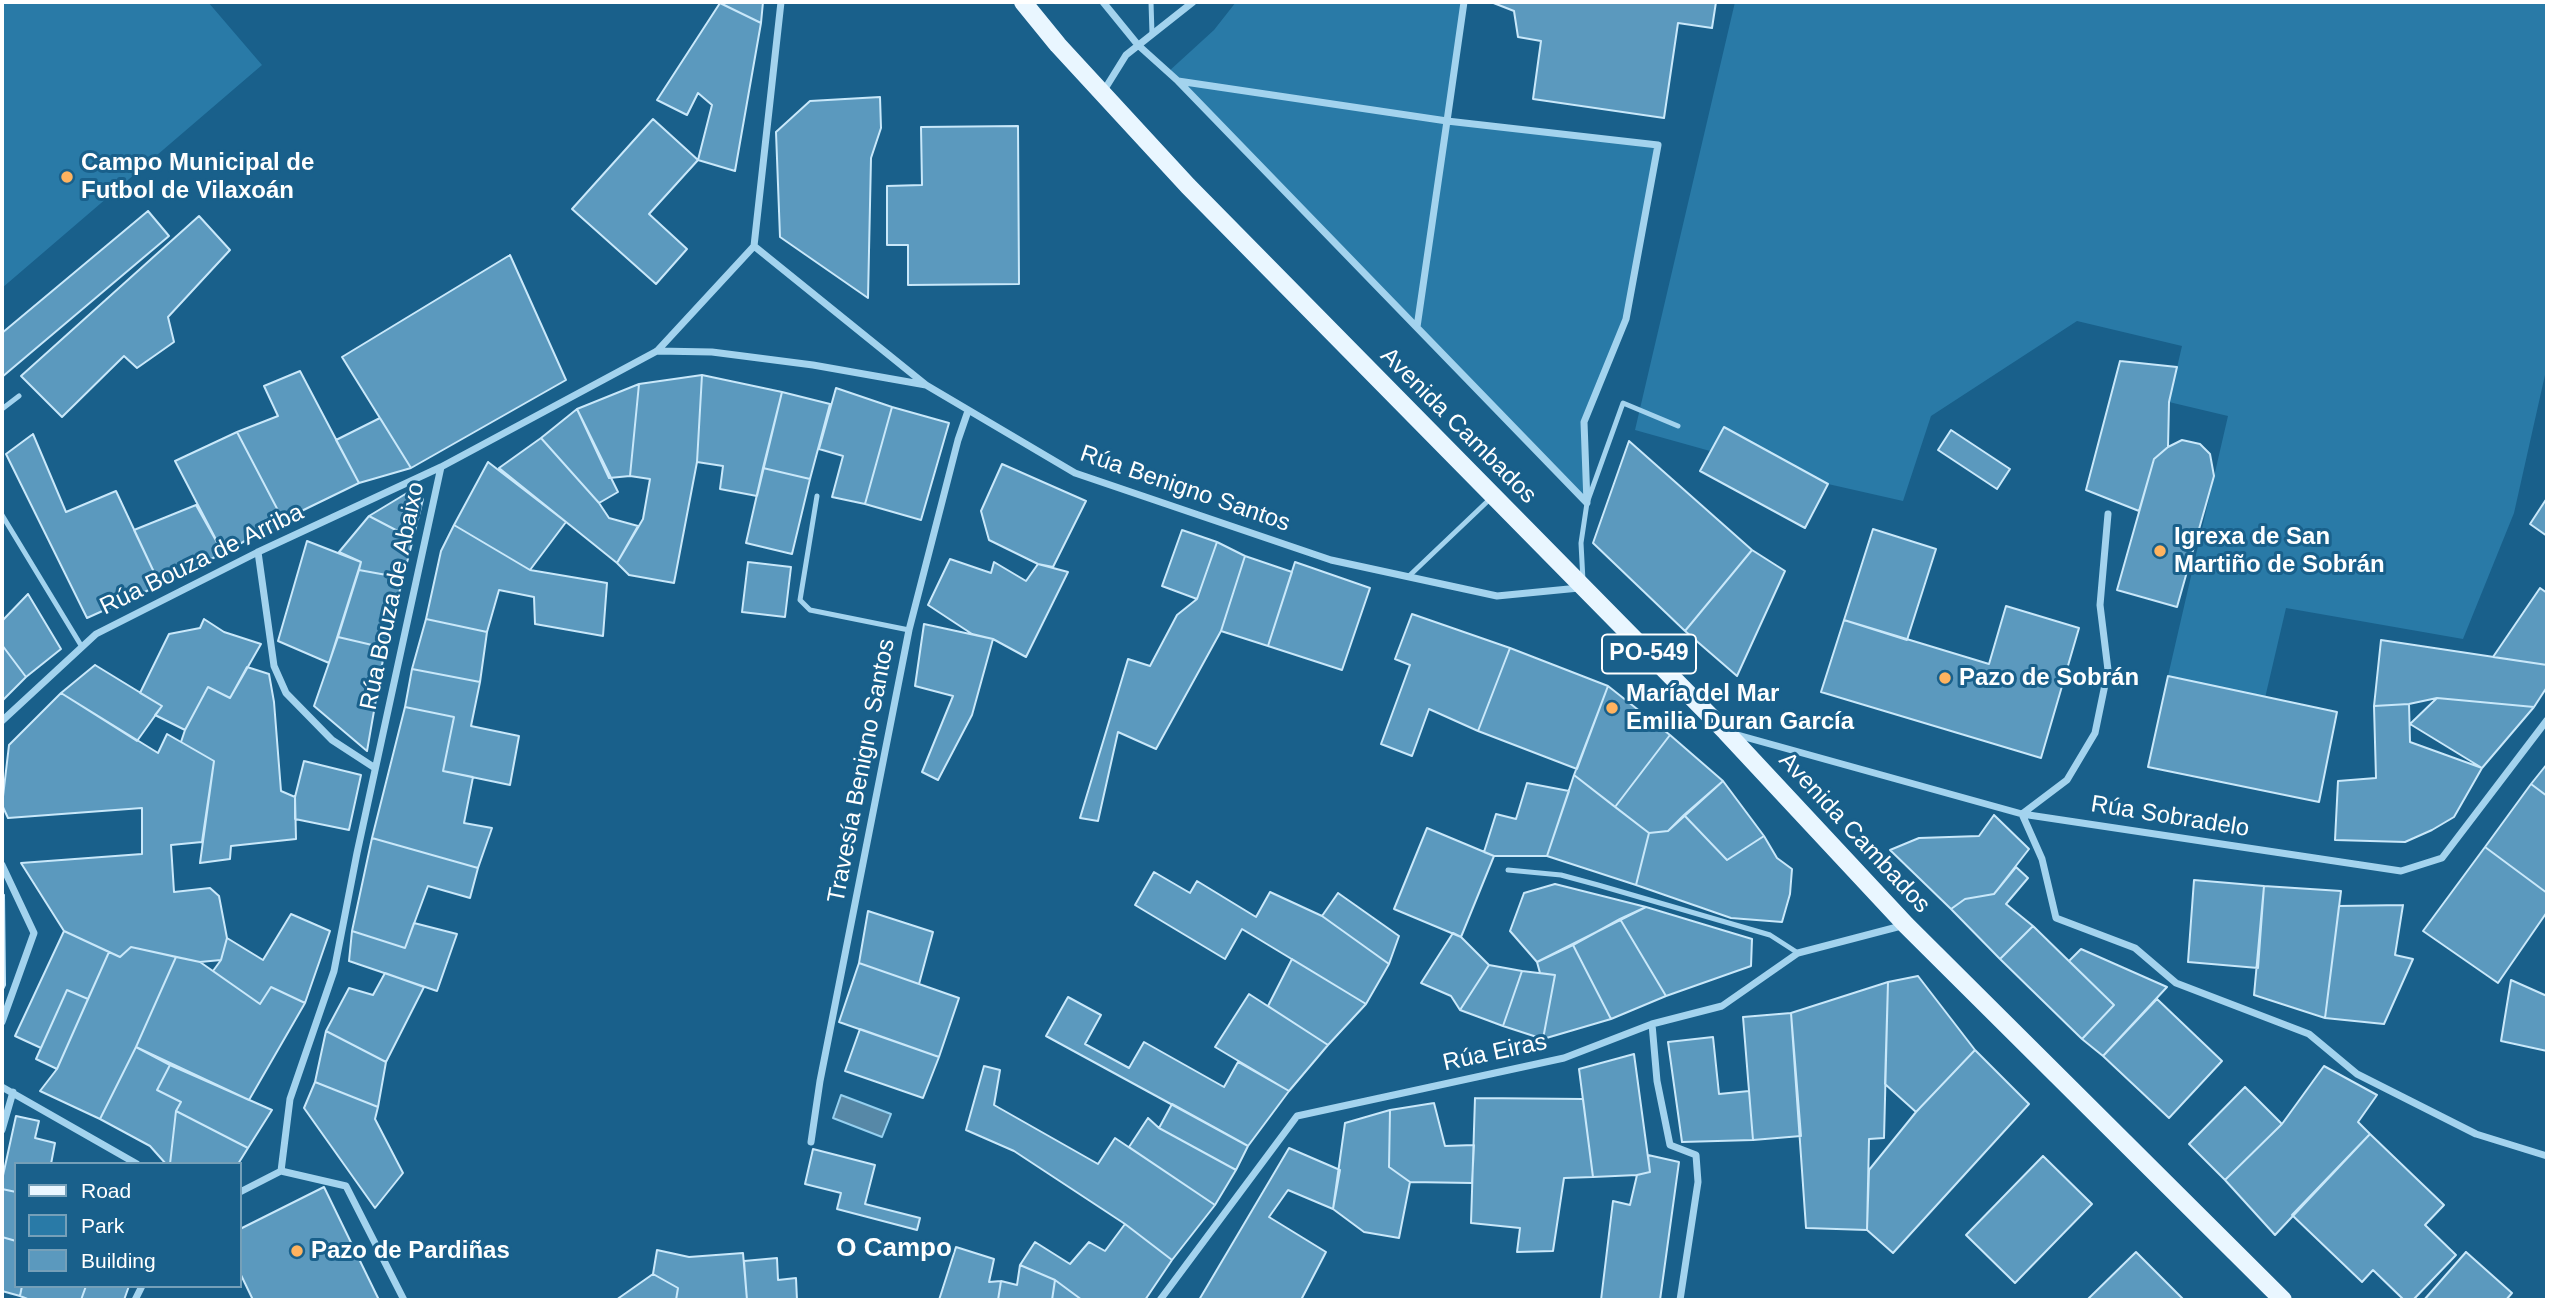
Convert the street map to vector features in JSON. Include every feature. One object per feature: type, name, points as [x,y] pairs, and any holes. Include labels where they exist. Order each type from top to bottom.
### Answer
[{"type":"main road","name":"Avenida Cambados","points":[[1023,2],[1188,186],[1726,732],[1906,925],[2283,1300]]},
{"type":"street","points":[[754,246],[781,2]]},
{"type":"street","name":"Avenida Cambados","points":[[1103,2],[1138,45],[1178,81],[1587,503]]},
{"type":"street","points":[[1102,93],[1126,55],[1193,2]]},
{"type":"street","name":"Avenida Cambados","points":[[1417,327],[1464,2]]},
{"type":"street","points":[[1178,81],[1447,121],[1658,145],[1626,318],[1584,422],[1587,503]]},
{"type":"street","name":"Rúa Bouza de Abaixo","points":[[281,1171],[290,1099],[334,971],[441,467],[657,351],[754,246]]},
{"type":"street","name":"Rúa Benigno Santos","points":[[754,246],[926,386],[1075,473],[1331,560],[1497,596],[1584,587]]},
{"type":"street","name":"Rúa Bouza de Abaixo","points":[[657,351],[712,352],[813,365],[926,386]]},
{"type":"street","name":"Travesía Benigno Santos","points":[[811,1142],[820,1081],[909,630],[958,440],[968,411]]},
{"type":"street","name":"Rúa Bouza de Arriba","points":[[2,720],[96,634],[258,552],[441,467]]},
{"type":"street","points":[[2108,514],[2100,605],[2108,670],[2095,733],[2067,780],[2022,814],[2042,859],[2056,918],[2135,948],[2176,983],[2309,1034],[2357,1074],[2476,1134],[2547,1156]]},
{"type":"street","points":[[258,552],[274,666],[286,693],[332,740],[375,768]]},
{"type":"street","name":"Rúa Sobradelo","points":[[1726,732],[2022,814],[2401,872],[2442,858],[2547,720]]},
{"type":"street","points":[[2,864],[34,933],[2,1022]]},
{"type":"street","name":"Rúa Eiras","points":[[1160,1300],[1297,1116],[1564,1058],[1652,1024],[1722,1006],[1798,953],[1906,925]]},
{"type":"street","points":[[1652,1024],[1657,1081],[1670,1145],[1696,1156],[1698,1182],[1680,1300]]},
{"type":"street","points":[[2,1087],[134,1162]]},
{"type":"street","points":[[2,1130],[13,1092]]},
{"type":"street","points":[[242,1191],[281,1171],[346,1186],[404,1300]]},
{"type":"lane","points":[[1151,2],[1152,34]]},
{"type":"lane","points":[[2,409],[19,396]]},
{"type":"lane","points":[[1584,587],[1581,543],[1587,503],[1623,403],[1678,426]]},
{"type":"lane","points":[[817,496],[800,600],[810,610],[909,630]]},
{"type":"lane","points":[[1408,577],[1493,496]]},
{"type":"lane","points":[[2,515],[82,647]]},
{"type":"lane","points":[[1508,870],[1561,875],[1598,885],[1770,935],[1798,953]]},
{"type":"green space","name":"Campo Municipal de Futbol de Vilaxoán","points":[[2,2],[208,2],[262,65],[2,288]]},
{"type":"green space","points":[[1236,2],[1464,2],[1447,121],[1658,145],[1626,319],[1584,422],[1587,503],[1168,72],[1214,30]]},
{"type":"green space","points":[[1735,2],[2547,2],[2547,366],[2514,513],[2463,639],[2286,608],[2265,698],[2168,676],[2228,416],[2169,402],[2182,346],[2077,321],[1931,416],[1903,501],[1828,484],[1635,430]]},
{"type":"shaded area","points":[[841,1095],[891,1114],[882,1137],[833,1118]]},
{"type":"building","points":[[763,2],[761,23],[720,3]]},
{"type":"building","points":[[1491,2],[1716,2],[1712,28],[1678,23],[1664,118],[1533,99],[1541,41],[1518,37],[1514,11]]},
{"type":"building","points":[[720,3],[761,23],[735,171],[698,160],[712,105],[698,93],[687,115],[657,100]]},
{"type":"building","points":[[880,97],[881,128],[871,158],[868,298],[780,237],[776,132],[810,101]]},
{"type":"building","points":[[653,119],[698,160],[649,214],[687,249],[656,284],[572,209]]},
{"type":"building","points":[[1018,126],[1019,284],[908,285],[908,245],[887,245],[887,186],[922,185],[921,127]]},
{"type":"building","points":[[148,211],[169,236],[2,377],[2,333]]},
{"type":"building","points":[[199,216],[230,250],[168,317],[174,342],[137,368],[124,356],[62,417],[21,376]]},
{"type":"building","points":[[510,255],[566,380],[411,468],[342,357]]},
{"type":"building","points":[[2120,361],[2177,367],[2169,402],[2168,447],[2154,459],[2139,511],[2086,490]]},
{"type":"building","points":[[300,371],[359,483],[283,520],[237,432],[278,416],[264,386]]},
{"type":"building","points":[[702,375],[782,392],[757,496],[720,489],[723,466],[697,462]]},
{"type":"building","points":[[702,375],[697,462],[674,583],[629,575],[617,563],[643,519],[650,479],[630,476],[639,384]]},
{"type":"building","points":[[639,384],[630,476],[609,478],[577,409]]},
{"type":"building","points":[[836,388],[892,407],[865,504],[832,497],[843,456],[819,449]]},
{"type":"building","points":[[782,392],[830,404],[810,479],[763,468]]},
{"type":"building","points":[[892,407],[949,423],[921,520],[865,504]]},
{"type":"building","points":[[577,409],[618,492],[599,503],[541,438]]},
{"type":"building","points":[[380,418],[411,468],[359,483],[336,440]]},
{"type":"building","points":[[1724,427],[1828,484],[1805,528],[1700,471]]},
{"type":"building","points":[[1951,430],[2010,469],[1997,489],[1938,450]]},
{"type":"building","points":[[237,432],[283,520],[223,553],[175,461]]},
{"type":"building","points":[[33,434],[66,512],[116,491],[160,585],[87,618],[6,454]]},
{"type":"building","points":[[541,438],[609,518],[638,526],[617,563],[499,468]]},
{"type":"building","name":"Igrexa de San Martiño de Sobrán","points":[[2182,440],[2200,444],[2210,454],[2214,476],[2177,607],[2117,590],[2154,459]]},
{"type":"building","points":[[1629,441],[1752,550],[1685,631],[1593,543]]},
{"type":"building","points":[[488,462],[566,522],[530,570],[454,525]]},
{"type":"building","points":[[1002,464],[1086,501],[1053,567],[1038,564],[989,540],[981,511]]},
{"type":"building","points":[[763,468],[810,479],[792,554],[746,543]]},
{"type":"building","points":[[412,490],[423,499],[413,539],[369,516]]},
{"type":"building","points":[[2547,498],[2547,536],[2530,524]]},
{"type":"building","points":[[196,505],[223,553],[160,585],[134,530]]},
{"type":"building","points":[[369,516],[413,539],[403,578],[359,570],[361,562],[339,552]]},
{"type":"building","points":[[454,525],[530,570],[607,583],[603,636],[535,624],[534,597],[499,590],[487,632],[426,619],[441,551]]},
{"type":"building","points":[[1873,529],[1936,549],[1907,640],[1844,620]]},
{"type":"building","points":[[1182,530],[1217,542],[1197,599],[1162,586]]},
{"type":"building","points":[[307,541],[361,562],[329,663],[278,641]]},
{"type":"building","points":[[1217,542],[1245,556],[1221,631],[1156,749],[1118,732],[1098,821],[1080,818],[1128,659],[1150,666],[1177,615],[1197,599]]},
{"type":"building","points":[[1752,550],[1785,571],[1737,676],[1685,631]]},
{"type":"building","points":[[1245,556],[1292,572],[1268,646],[1221,631]]},
{"type":"building","points":[[950,559],[991,573],[994,562],[1026,581],[1038,564],[1068,572],[1026,657],[993,639],[972,634],[928,605]]},
{"type":"building","points":[[748,562],[791,567],[785,617],[742,612]]},
{"type":"building","points":[[1295,562],[1370,588],[1342,670],[1268,646]]},
{"type":"building","points":[[359,570],[403,578],[385,648],[338,637]]},
{"type":"building","points":[[2540,588],[2547,593],[2547,665],[2493,657]]},
{"type":"building","points":[[28,594],[61,649],[26,677],[2,645],[2,621]]},
{"type":"building","name":"Pazo de Sobrán","points":[[2006,606],[2079,628],[2041,758],[1821,692],[1844,620],[1989,664]]},
{"type":"building","points":[[1412,614],[1510,648],[1478,731],[1429,709],[1412,756],[1381,744],[1410,665],[1395,659]]},
{"type":"building","points":[[204,619],[224,632],[261,644],[230,698],[208,687],[185,730],[155,715],[162,706],[140,693],[169,634],[200,628]]},
{"type":"building","points":[[426,619],[487,632],[480,682],[412,669]]},
{"type":"building","points":[[924,624],[993,639],[972,715],[938,780],[922,772],[953,696],[915,686]]},
{"type":"building","points":[[338,637],[385,648],[367,751],[314,706]]},
{"type":"building","points":[[2381,640],[2547,665],[2547,687],[2534,707],[2437,698],[2409,704],[2374,706]]},
{"type":"building","points":[[2,645],[26,677],[2,701]]},
{"type":"building","points":[[1510,648],[1608,686],[1577,769],[1478,731]]},
{"type":"building","points":[[95,665],[162,706],[137,741],[61,693]]},
{"type":"building","points":[[247,667],[269,674],[274,702],[281,791],[295,797],[296,839],[231,846],[230,859],[200,863],[214,761],[181,742],[208,687],[230,698]]},
{"type":"building","points":[[412,669],[480,682],[471,726],[519,736],[510,785],[443,771],[454,717],[405,707]]},
{"type":"building","points":[[2168,676],[2337,712],[2319,802],[2148,767]]},
{"type":"building","points":[[1608,686],[1670,735],[1615,807],[1574,775]]},
{"type":"building","points":[[61,693],[158,753],[167,734],[214,761],[202,842],[171,845],[174,892],[210,888],[219,896],[227,938],[221,960],[200,962],[131,947],[120,957],[64,931],[21,863],[142,854],[142,808],[8,818],[2,805],[9,745]]},
{"type":"building","points":[[2437,698],[2534,707],[2482,768],[2410,724]]},
{"type":"building","points":[[2409,704],[2410,742],[2482,768],[2454,817],[2432,830],[2405,842],[2335,840],[2338,781],[2376,778],[2374,706]]},
{"type":"building","points":[[405,707],[454,717],[443,771],[473,777],[464,823],[492,828],[478,868],[372,838]]},
{"type":"building","points":[[1670,735],[1723,781],[1668,831],[1649,833],[1615,807]]},
{"type":"building","points":[[304,761],[361,775],[349,830],[295,819],[295,797]]},
{"type":"building","points":[[2547,764],[2547,796],[2531,784]]},
{"type":"building","points":[[1574,775],[1649,833],[1636,885],[1547,856]]},
{"type":"building","points":[[1723,781],[1764,836],[1727,860],[1684,815]]},
{"type":"building","points":[[1527,783],[1569,791],[1547,856],[1494,856],[1484,852],[1496,814],[1516,819]]},
{"type":"building","points":[[2531,784],[2547,796],[2547,893],[2485,847]]},
{"type":"building","points":[[1684,815],[1727,860],[1764,836],[1777,858],[1792,869],[1790,894],[1782,922],[1731,918],[1636,885],[1649,833],[1668,831]]},
{"type":"building","points":[[1994,815],[2029,849],[1994,894],[1965,899],[1951,909],[1890,850],[1919,838],[1979,836]]},
{"type":"building","points":[[1427,828],[1494,856],[1461,937],[1394,909]]},
{"type":"building","points":[[372,838],[478,868],[470,898],[428,886],[405,948],[352,931]]},
{"type":"building","points":[[2485,847],[2547,893],[2547,912],[2498,983],[2423,931]]},
{"type":"building","points":[[2016,867],[2028,878],[2006,904],[2033,926],[2000,959],[1951,909],[1965,899],[1994,894]]},
{"type":"building","points":[[1154,872],[1190,893],[1197,881],[1256,917],[1270,892],[1322,916],[1389,964],[1366,1004],[1242,929],[1225,959],[1135,905]]},
{"type":"building","points":[[2194,880],[2264,886],[2258,968],[2188,962]]},
{"type":"building","points":[[1555,884],[1646,907],[1537,962],[1510,931],[1524,893]]},
{"type":"building","points":[[2264,886],[2341,891],[2325,1018],[2254,995]]},
{"type":"building","points":[[1338,893],[1399,936],[1389,964],[1322,916]]},
{"type":"building","points":[[2,894],[5,985],[2,991]]},
{"type":"building","points":[[2403,905],[2395,955],[2413,959],[2384,1024],[2325,1018],[2339,906]]},
{"type":"building","points":[[1646,907],[1752,939],[1751,966],[1666,996],[1620,919]]},
{"type":"building","points":[[868,911],[933,932],[919,984],[859,963]]},
{"type":"building","points":[[291,914],[330,931],[305,1003],[271,987],[260,1004],[213,971],[221,960],[227,938],[263,960]]},
{"type":"building","points":[[1620,919],[1666,996],[1611,1019],[1573,945]]},
{"type":"building","points":[[414,923],[457,934],[437,991],[349,961],[352,931],[405,948]]},
{"type":"building","points":[[2033,926],[2114,1005],[2082,1039],[2000,959]]},
{"type":"building","points":[[64,931],[109,952],[88,999],[67,990],[41,1048],[15,1036]]},
{"type":"building","points":[[1453,933],[1461,937],[1489,965],[1460,1010],[1451,996],[1421,983]]},
{"type":"building","points":[[1573,945],[1611,1019],[1543,1039],[1555,975],[1540,973],[1537,962]]},
{"type":"building","points":[[131,947],[176,957],[100,1119],[40,1091],[57,1069],[109,952],[120,957]]},
{"type":"building","points":[[2081,949],[2167,987],[2103,1056],[2082,1039],[2114,1005],[2069,961]]},
{"type":"building","points":[[176,957],[200,962],[260,1004],[271,987],[305,1003],[249,1100],[136,1047]]},
{"type":"building","points":[[1292,959],[1366,1004],[1328,1045],[1268,1006]]},
{"type":"building","points":[[859,963],[959,998],[939,1057],[839,1022]]},
{"type":"building","points":[[1489,965],[1522,971],[1503,1026],[1460,1010]]},
{"type":"building","points":[[1522,971],[1555,975],[1543,1039],[1503,1026]]},
{"type":"building","points":[[385,973],[424,987],[386,1062],[326,1031],[349,988],[373,995]]},
{"type":"building","points":[[1918,976],[1975,1050],[1916,1112],[1885,1084],[1888,982]]},
{"type":"building","points":[[2511,980],[2547,996],[2547,1051],[2501,1041]]},
{"type":"building","points":[[1888,982],[1884,1138],[1869,1139],[1867,1230],[1806,1228],[1791,1013]]},
{"type":"building","points":[[67,990],[88,999],[57,1069],[36,1059]]},
{"type":"building","points":[[1249,994],[1328,1045],[1289,1091],[1215,1047]]},
{"type":"building","points":[[1068,997],[1101,1015],[1085,1044],[1129,1068],[1144,1042],[1224,1087],[1238,1062],[1289,1091],[1248,1146],[1046,1036]]},
{"type":"building","points":[[2157,999],[2222,1061],[2169,1118],[2103,1056]]},
{"type":"building","points":[[1791,1013],[1801,1136],[1753,1140],[1743,1017]]},
{"type":"building","points":[[860,1029],[939,1057],[923,1098],[845,1071]]},
{"type":"building","points":[[326,1031],[386,1062],[378,1107],[315,1082]]},
{"type":"building","points":[[1713,1037],[1719,1094],[1749,1091],[1753,1140],[1682,1142],[1668,1042]]},
{"type":"building","points":[[136,1047],[170,1065],[157,1090],[181,1102],[176,1111],[170,1162],[164,1162],[150,1146],[100,1119]]},
{"type":"building","points":[[1975,1050],[2029,1104],[1893,1253],[1867,1230],[1869,1170],[1916,1112]]},
{"type":"building","points":[[1634,1054],[1650,1172],[1593,1177],[1579,1069]]},
{"type":"building","points":[[170,1065],[272,1110],[248,1148],[176,1111],[181,1102],[157,1090]]},
{"type":"building","points":[[984,1066],[1000,1070],[994,1105],[1098,1164],[1115,1138],[1215,1205],[1172,1260],[1125,1224],[1014,1151],[966,1130]]},
{"type":"building","points":[[2324,1066],[2377,1095],[2358,1122],[2370,1134],[2275,1235],[2225,1180],[2282,1124]]},
{"type":"building","points":[[315,1082],[378,1107],[375,1119],[403,1173],[375,1208],[304,1108]]},
{"type":"building","points":[[2245,1087],[2282,1124],[2225,1180],[2189,1144]]},
{"type":"building","points":[[1475,1098],[1583,1099],[1593,1177],[1564,1178],[1553,1251],[1517,1252],[1520,1228],[1471,1223]]},
{"type":"building","points":[[1434,1103],[1445,1146],[1474,1145],[1472,1183],[1410,1182],[1389,1167],[1390,1110]]},
{"type":"building","points":[[1172,1104],[1248,1146],[1236,1170],[1159,1128]]},
{"type":"building","points":[[1390,1110],[1389,1167],[1410,1182],[1399,1238],[1364,1232],[1333,1209],[1345,1123]]},
{"type":"building","points":[[176,1111],[248,1148],[239,1162],[170,1162]]},
{"type":"building","points":[[16,1116],[39,1121],[35,1138],[55,1143],[51,1162],[14,1162],[14,1192],[2,1189]]},
{"type":"building","points":[[1148,1118],[1159,1128],[1236,1170],[1215,1205],[1129,1147]]},
{"type":"building","points":[[2370,1134],[2444,1205],[2425,1225],[2456,1255],[2413,1300],[2404,1300],[2373,1270],[2362,1282],[2292,1215]]},
{"type":"building","points":[[1289,1148],[1340,1170],[1333,1209],[1288,1190],[1269,1217],[1326,1252],[1301,1300],[1199,1300]]},
{"type":"building","points":[[813,1149],[875,1165],[865,1204],[920,1218],[917,1230],[837,1209],[841,1193],[805,1184]]},
{"type":"building","points":[[1648,1155],[1679,1162],[1660,1300],[1601,1300],[1613,1201],[1630,1205],[1637,1175],[1650,1172]]},
{"type":"building","points":[[2043,1156],[2092,1204],[2015,1283],[1966,1235]]},
{"type":"building","name":"Pazo de Pardiñas","points":[[324,1187],[379,1300],[253,1300],[242,1277],[242,1228]]},
{"type":"building","points":[[2,1189],[14,1192],[14,1240],[2,1237]]},
{"type":"building","points":[[1125,1224],[1172,1260],[1145,1300],[1082,1300],[1055,1280],[1020,1265],[1035,1242],[1070,1264],[1089,1242],[1105,1251]]},
{"type":"building","points":[[2,1237],[14,1240],[14,1288],[22,1288],[20,1296],[2,1291]]},
{"type":"building","points":[[956,1247],[994,1259],[989,1282],[1001,1281],[998,1300],[939,1300]]},
{"type":"building","points":[[657,1250],[689,1257],[743,1253],[747,1300],[676,1300],[678,1288],[653,1274]]},
{"type":"building","points":[[2136,1252],[2184,1300],[2087,1300]]},
{"type":"building","points":[[2466,1252],[2512,1293],[2506,1300],[2424,1300]]},
{"type":"building","points":[[777,1258],[778,1280],[796,1278],[797,1300],[747,1300],[744,1261]]},
{"type":"building","points":[[1020,1265],[1055,1280],[1052,1300],[998,1300],[1001,1281],[1017,1285]]},
{"type":"building","points":[[653,1274],[678,1288],[676,1300],[616,1300]]},
{"type":"building","points":[[1055,1280],[1082,1300],[1052,1300]]},
{"type":"building","points":[[22,1288],[85,1288],[81,1300],[30,1300],[20,1296]]},
{"type":"building","points":[[85,1288],[128,1288],[124,1300],[81,1300]]},
{"type":"place","name":"Campo Municipal de Futbol de Vilaxoán","points":[[67,177]]},
{"type":"place","name":"Igrexa de San Martiño de Sobrán","points":[[2160,551]]},
{"type":"place","name":"Pazo de Sobrán","points":[[1945,678]]},
{"type":"place","name":"María del Mar Emilia Duran García","points":[[1612,708]]},
{"type":"place","name":"Pazo de Pardiñas","points":[[297,1251]]},
{"type":"district","name":"O Campo","points":[[894,1249]]}]
